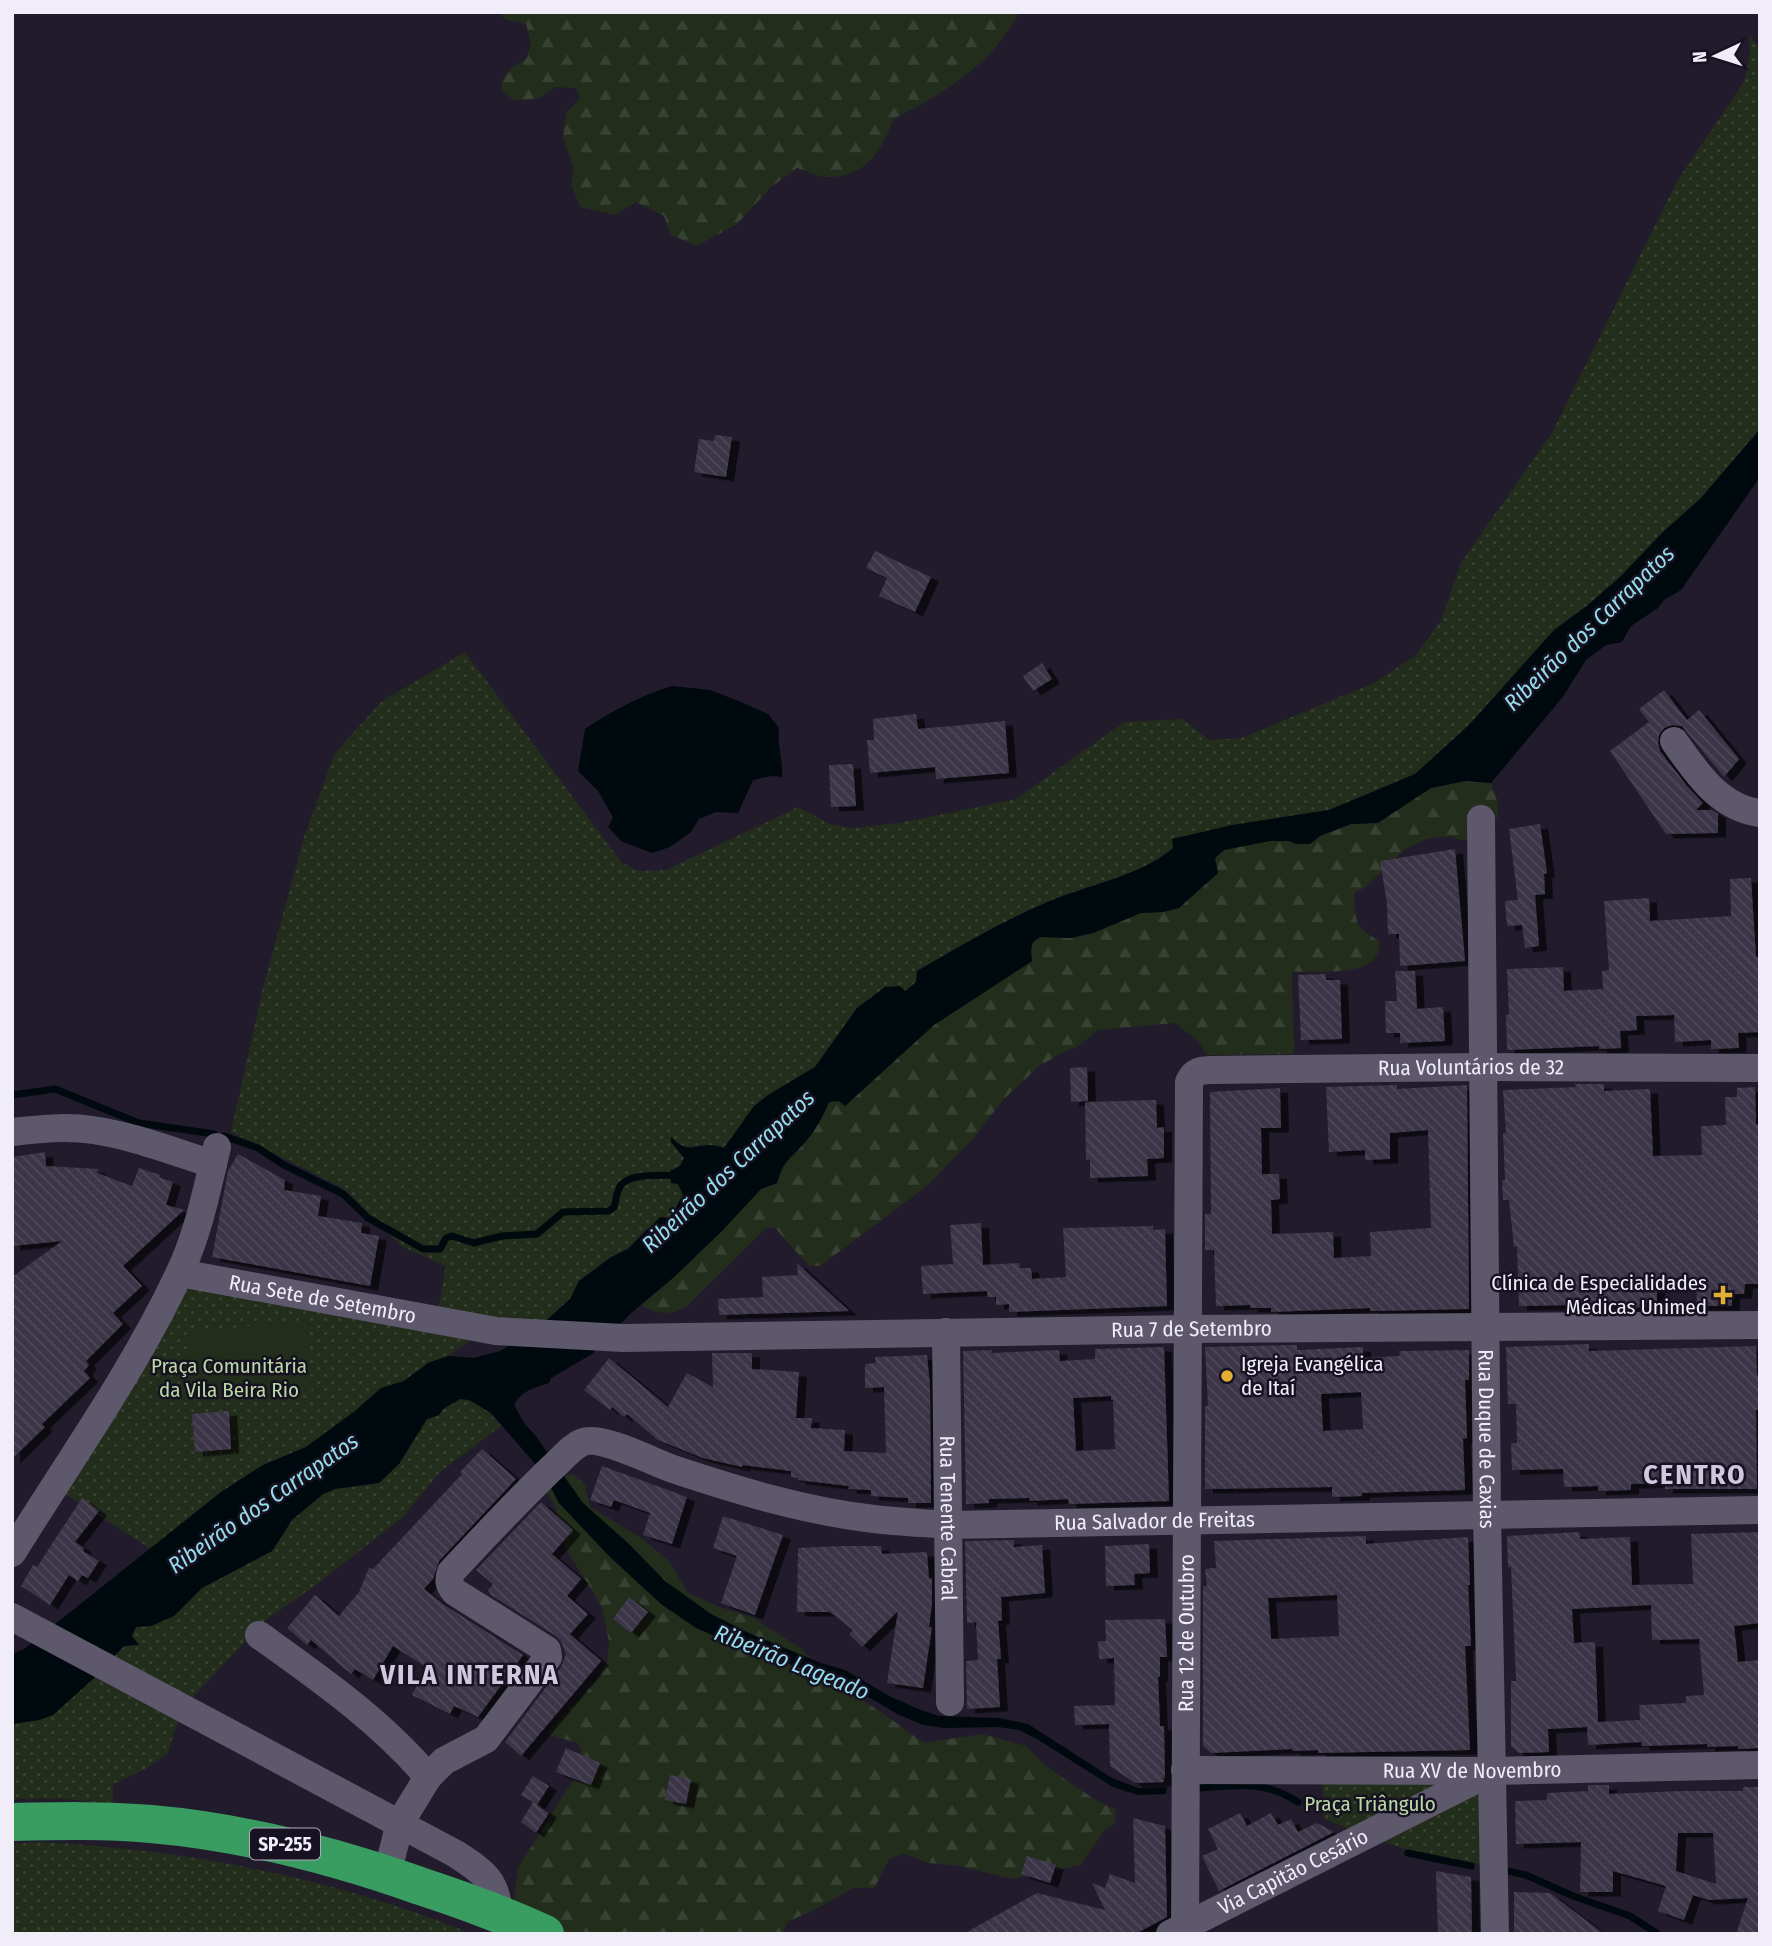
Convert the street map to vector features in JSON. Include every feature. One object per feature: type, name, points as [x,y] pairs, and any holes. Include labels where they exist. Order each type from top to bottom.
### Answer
[{"type":"highway","name":"SP-255","points":[[12,1822],[124,1822],[256,1838],[387,1874],[499,1913],[545,1934]]},
{"type":"street","points":[[1674,741],[1712,790],[1729,803],[1760,813]]},
{"type":"street","name":"Rua Duque de Caxias","points":[[1481,819],[1487,1516],[1496,1934]]},
{"type":"street","name":"Rua Voluntários de 32","points":[[1189,1082],[1196,1071],[1204,1070],[1760,1068]]},
{"type":"street","name":"Rua 12 de Outubro","points":[[1180,1931],[1185,1770],[1189,1082]]},
{"type":"street","points":[[12,1132],[52,1128],[90,1129],[215,1155],[193,1239],[180,1273],[110,1397],[16,1537]]},
{"type":"street","name":"Rua Sete de Setembro","points":[[180,1273],[465,1325],[522,1332]]},
{"type":"street","name":"Rua 7 de Setembro","points":[[522,1332],[624,1338],[1487,1325],[1760,1325]]},
{"type":"street","name":"Rua Tenente Cabral","points":[[946,1332],[950,1702]]},
{"type":"street","name":"Rua Salvador de Freitas","points":[[428,1777],[444,1761],[486,1739],[548,1657],[547,1650],[455,1592],[450,1586],[451,1572],[575,1445],[592,1439],[714,1483],[782,1502],[875,1519],[948,1525],[1760,1510]]},
{"type":"street","points":[[24,1623],[456,1854],[493,1883],[499,1913]]},
{"type":"street","points":[[259,1635],[316,1676],[392,1738],[428,1777],[400,1823],[387,1874]]},
{"type":"street","name":"Rua XV de Novembro","points":[[1185,1770],[1492,1772],[1760,1765]]},
{"type":"street","name":"Via Capitão Cesário","points":[[1180,1931],[1492,1772]]},
{"type":"green space","points":[[500,12],[1019,12],[1009,30],[982,62],[948,88],[893,119],[878,151],[863,167],[842,176],[829,177],[797,168],[770,188],[737,224],[697,246],[671,235],[664,216],[636,202],[615,215],[580,207],[571,183],[574,169],[563,138],[566,113],[580,98],[576,88],[555,87],[538,99],[513,100],[501,90],[509,71],[527,58],[531,43],[526,24],[504,19]]},
{"type":"green space","points":[[1749,33],[1760,50],[1760,429],[1701,498],[1663,532],[1620,577],[1554,630],[1469,725],[1415,774],[1329,810],[1173,848],[1160,858],[1129,873],[1060,897],[1012,918],[917,971],[916,982],[905,992],[857,1008],[815,1067],[768,1095],[723,1148],[699,1145],[688,1148],[671,1138],[671,1142],[684,1158],[679,1176],[683,1195],[670,1218],[645,1230],[628,1249],[611,1257],[580,1281],[570,1299],[538,1328],[437,1316],[446,1266],[401,1246],[339,1186],[231,1132],[263,988],[304,837],[335,753],[381,702],[465,652],[622,863],[640,871],[666,870],[798,807],[830,824],[851,828],[899,823],[1016,799],[1124,722],[1183,719],[1209,740],[1241,738],[1374,683],[1415,656],[1441,621],[1461,563],[1553,431],[1677,181],[1744,82],[1750,54]]},
{"type":"green space","points":[[1465,781],[1491,783],[1497,800],[1498,817],[1468,840],[1450,836],[1427,839],[1405,849],[1366,887],[1354,893],[1360,927],[1380,941],[1378,953],[1371,962],[1355,969],[1292,972],[1294,1054],[1207,1055],[1197,1040],[1175,1023],[1098,1030],[1077,1047],[1038,1067],[1003,1100],[972,1140],[927,1186],[820,1266],[809,1266],[774,1227],[766,1228],[686,1307],[663,1313],[641,1305],[687,1265],[761,1189],[777,1183],[785,1164],[813,1132],[829,1101],[839,1101],[845,1106],[934,1025],[1032,961],[1033,942],[1040,937],[1071,938],[1093,933],[1141,913],[1179,908],[1218,873],[1215,858],[1224,850],[1270,841],[1310,844],[1320,836],[1351,824],[1366,824],[1431,788]]},
{"type":"green space","name":"Praça Comunitária da Vila Beira Rio","points":[[182,1275],[482,1332],[448,1356],[428,1363],[404,1381],[381,1388],[306,1447],[263,1465],[221,1492],[151,1549],[55,1487]]},
{"type":"green space","points":[[305,1320],[312,1390],[194,1402],[187,1333]]},
{"type":"green space","points":[[460,1399],[483,1408],[501,1426],[439,1473],[403,1517],[312,1588],[267,1619],[189,1701],[176,1726],[168,1753],[146,1769],[113,1784],[113,1812],[102,1806],[77,1800],[12,1799],[12,1724],[39,1720],[53,1714],[93,1679],[124,1646],[138,1644],[132,1636],[136,1627],[151,1626],[174,1616],[202,1588],[272,1551],[292,1520],[323,1494],[335,1489],[379,1483],[399,1464],[427,1419],[439,1415],[443,1409]]},
{"type":"green space","points":[[572,1474],[585,1484],[590,1507],[640,1537],[669,1561],[688,1593],[753,1618],[799,1647],[836,1684],[924,1743],[982,1734],[1026,1746],[1043,1764],[1094,1799],[1116,1810],[1115,1823],[1105,1830],[1080,1865],[1013,1879],[959,1866],[929,1863],[905,1854],[890,1858],[874,1888],[853,1888],[787,1922],[780,1934],[567,1934],[513,1910],[518,1868],[584,1762],[578,1743],[546,1734],[596,1680],[607,1663],[609,1642],[602,1607],[566,1549],[556,1508],[547,1493],[553,1481]]},
{"type":"green space","name":"Praça Triângulo","points":[[1322,1773],[1484,1773],[1372,1838],[1324,1819]]},
{"type":"green space","points":[[1491,1774],[1492,1866],[1419,1853],[1377,1840]]},
{"type":"green space","points":[[38,1842],[149,1851],[259,1870],[367,1897],[473,1934],[12,1934],[12,1844]]},
{"type":"water","name":"Ribeirão dos Carrapatos","points":[[1760,429],[1760,477],[1681,590],[1631,626],[1622,642],[1606,645],[1586,660],[1562,698],[1491,783],[1465,781],[1431,788],[1378,823],[1351,824],[1320,836],[1310,844],[1270,841],[1224,850],[1215,858],[1218,873],[1179,908],[1141,913],[1093,933],[1071,938],[1040,937],[1033,942],[1032,961],[934,1025],[845,1106],[839,1101],[829,1102],[813,1132],[785,1164],[777,1183],[761,1189],[722,1231],[630,1314],[592,1354],[551,1378],[549,1383],[525,1393],[514,1405],[524,1423],[583,1503],[665,1581],[711,1614],[751,1634],[845,1670],[891,1697],[921,1710],[939,1716],[999,1718],[1028,1724],[1112,1778],[1138,1788],[1167,1787],[1166,1794],[1138,1795],[1113,1787],[1019,1730],[923,1725],[897,1714],[852,1687],[696,1628],[661,1604],[609,1556],[559,1503],[543,1473],[491,1413],[469,1400],[460,1399],[443,1409],[439,1415],[427,1419],[399,1464],[379,1483],[335,1489],[323,1494],[292,1520],[272,1551],[202,1588],[174,1616],[151,1626],[136,1627],[132,1636],[139,1645],[124,1646],[53,1715],[12,1724],[12,1654],[24,1649],[221,1492],[263,1465],[306,1447],[381,1388],[404,1381],[428,1363],[448,1356],[474,1358],[500,1351],[538,1328],[570,1299],[579,1281],[611,1257],[628,1249],[660,1217],[670,1218],[683,1195],[678,1184],[671,1183],[670,1171],[680,1166],[684,1158],[671,1142],[671,1137],[685,1147],[708,1145],[724,1148],[754,1106],[815,1067],[857,1008],[885,987],[900,986],[905,991],[916,982],[917,971],[948,953],[1045,903],[1145,866],[1173,848],[1172,839],[1232,825],[1329,810],[1415,774],[1469,725],[1554,630],[1620,577],[1663,532],[1701,498]]},
{"type":"water","points":[[672,686],[710,690],[768,714],[779,728],[782,777],[771,776],[753,780],[738,813],[716,812],[699,819],[691,832],[670,847],[652,853],[621,841],[608,827],[613,817],[598,791],[578,771],[585,729],[627,704]]},
{"type":"building","points":[[715,435],[732,437],[726,477],[694,472],[699,439],[714,441]]},
{"type":"building","points":[[875,551],[931,577],[915,612],[879,596],[887,578],[866,568]]},
{"type":"building","points":[[1042,663],[1052,679],[1033,691],[1023,676]]},
{"type":"building","points":[[1664,690],[1687,720],[1699,710],[1739,759],[1724,777],[1682,726],[1664,728],[1659,735],[1660,751],[1703,803],[1696,810],[1711,810],[1718,814],[1718,833],[1666,834],[1610,751],[1649,722],[1639,709]]},
{"type":"building","points":[[916,714],[918,729],[1005,721],[1009,773],[936,779],[935,767],[870,773],[867,740],[874,740],[873,719]]},
{"type":"building","points":[[853,764],[856,806],[831,807],[829,765]]},
{"type":"building","points":[[1540,824],[1547,873],[1544,874],[1545,894],[1535,895],[1539,946],[1525,948],[1522,925],[1507,926],[1505,901],[1518,900],[1509,829]]},
{"type":"building","points":[[1455,849],[1465,961],[1400,966],[1399,934],[1388,934],[1387,903],[1380,861]]},
{"type":"building","points":[[1751,878],[1756,957],[1760,957],[1760,1032],[1738,1033],[1739,1048],[1711,1049],[1711,1040],[1675,1042],[1674,1015],[1636,1016],[1637,1030],[1620,1031],[1621,1048],[1599,1049],[1599,1046],[1507,1050],[1507,969],[1563,967],[1564,991],[1603,989],[1602,971],[1609,970],[1604,901],[1649,898],[1650,921],[1731,916],[1730,879]]},
{"type":"building","points":[[1395,971],[1415,971],[1417,1009],[1443,1007],[1445,1041],[1400,1043],[1400,1033],[1386,1033],[1385,1001],[1397,1001]]},
{"type":"building","points":[[1325,974],[1326,980],[1340,980],[1342,1039],[1301,1040],[1298,975]]},
{"type":"building","points":[[1087,1067],[1088,1101],[1071,1102],[1070,1068]]},
{"type":"building","points":[[1575,1084],[1604,1084],[1604,1091],[1650,1089],[1653,1156],[1702,1155],[1701,1126],[1726,1125],[1725,1097],[1737,1097],[1737,1088],[1755,1087],[1756,1125],[1760,1124],[1760,1284],[1745,1284],[1744,1294],[1732,1294],[1732,1306],[1697,1306],[1696,1278],[1660,1278],[1657,1307],[1627,1308],[1627,1304],[1519,1306],[1517,1246],[1514,1247],[1509,1200],[1503,1200],[1503,1133],[1506,1133],[1503,1090],[1576,1087]]},
{"type":"building","points":[[1397,1085],[1397,1089],[1467,1085],[1469,1309],[1370,1311],[1370,1308],[1271,1312],[1271,1308],[1250,1308],[1250,1305],[1216,1306],[1214,1250],[1205,1250],[1205,1214],[1211,1214],[1210,1092],[1280,1088],[1281,1128],[1261,1128],[1262,1174],[1279,1174],[1280,1199],[1271,1200],[1272,1234],[1333,1232],[1334,1258],[1371,1256],[1370,1232],[1431,1228],[1428,1130],[1390,1133],[1390,1159],[1365,1160],[1365,1150],[1329,1152],[1326,1087]]},
{"type":"building","points":[[1156,1100],[1157,1128],[1164,1127],[1164,1158],[1147,1159],[1148,1176],[1090,1178],[1090,1160],[1086,1160],[1085,1102]]},
{"type":"building","points":[[45,1152],[46,1166],[98,1169],[97,1173],[132,1186],[139,1168],[160,1175],[159,1177],[173,1182],[166,1205],[184,1210],[123,1266],[142,1286],[113,1313],[123,1324],[86,1361],[89,1365],[84,1371],[90,1378],[42,1424],[45,1427],[12,1459],[12,1277],[62,1241],[12,1246],[12,1157]]},
{"type":"building","points":[[238,1154],[285,1180],[284,1190],[321,1196],[318,1216],[362,1223],[361,1233],[379,1236],[370,1286],[212,1257],[228,1171]]},
{"type":"building","points":[[981,1223],[983,1265],[1019,1263],[1020,1268],[1031,1268],[1032,1279],[1066,1277],[1063,1228],[1153,1226],[1153,1230],[1165,1229],[1167,1306],[1009,1312],[1009,1304],[996,1305],[996,1297],[987,1297],[987,1291],[923,1294],[921,1266],[953,1264],[950,1225]]},
{"type":"building","points":[[797,1263],[849,1311],[719,1315],[718,1299],[763,1297],[762,1277],[798,1275]]},
{"type":"building","points":[[1589,1344],[1589,1351],[1756,1346],[1757,1375],[1760,1375],[1760,1410],[1756,1410],[1757,1489],[1665,1489],[1665,1483],[1631,1484],[1631,1490],[1598,1491],[1598,1486],[1564,1487],[1563,1469],[1512,1470],[1511,1443],[1517,1443],[1516,1404],[1508,1404],[1506,1347]]},
{"type":"building","points":[[1297,1345],[1297,1350],[1363,1347],[1363,1358],[1400,1356],[1399,1351],[1469,1350],[1469,1380],[1465,1380],[1467,1438],[1463,1439],[1465,1490],[1362,1493],[1362,1496],[1332,1497],[1332,1487],[1205,1489],[1205,1406],[1208,1406],[1205,1347]],"holes":[[[1361,1392],[1363,1429],[1323,1431],[1321,1394]]]},
{"type":"building","points":[[1164,1347],[1169,1501],[1069,1504],[1068,1499],[1030,1501],[1029,1498],[989,1499],[989,1503],[966,1504],[963,1351],[992,1350],[992,1353],[1059,1350],[1060,1361],[1095,1359],[1095,1349]],"holes":[[[1111,1396],[1115,1449],[1076,1451],[1073,1398]]]},
{"type":"building","points":[[712,1353],[752,1353],[752,1369],[799,1372],[796,1418],[812,1418],[811,1428],[845,1430],[844,1451],[886,1453],[884,1387],[865,1388],[865,1364],[876,1363],[875,1357],[927,1355],[930,1386],[931,1503],[908,1503],[908,1498],[871,1496],[871,1490],[848,1489],[849,1486],[798,1480],[791,1477],[791,1471],[742,1467],[703,1458],[658,1440],[627,1414],[624,1417],[612,1407],[610,1410],[584,1390],[609,1358],[668,1407],[687,1373],[713,1387]]},
{"type":"building","points":[[229,1411],[231,1449],[195,1452],[192,1414]]},
{"type":"building","points":[[482,1449],[516,1479],[439,1561],[433,1579],[424,1589],[523,1655],[478,1717],[454,1706],[450,1714],[412,1695],[426,1667],[393,1646],[373,1680],[355,1669],[351,1674],[311,1640],[307,1645],[287,1628],[315,1595],[339,1616],[359,1592],[369,1568],[373,1569]]},
{"type":"building","points":[[602,1466],[687,1497],[672,1544],[643,1535],[650,1513],[614,1500],[611,1507],[590,1500]]},
{"type":"building","points":[[82,1498],[99,1511],[75,1542],[99,1561],[88,1578],[82,1575],[78,1581],[69,1575],[50,1605],[21,1586],[33,1565],[37,1567]]},
{"type":"building","points":[[541,1502],[573,1530],[552,1554],[581,1579],[567,1596],[588,1614],[570,1634],[601,1661],[521,1756],[505,1742],[561,1667],[566,1654],[556,1636],[491,1595],[488,1590],[493,1584],[476,1570]]},
{"type":"building","points":[[723,1516],[783,1535],[755,1615],[721,1603],[737,1556],[713,1548]]},
{"type":"building","points":[[1579,1532],[1580,1539],[1630,1537],[1632,1585],[1693,1584],[1691,1534],[1760,1532],[1760,1623],[1734,1626],[1738,1662],[1760,1660],[1760,1748],[1707,1747],[1707,1744],[1642,1746],[1641,1742],[1588,1745],[1587,1727],[1548,1729],[1549,1752],[1519,1753],[1511,1746],[1511,1681],[1516,1681],[1507,1536]],"holes":[[[1651,1605],[1652,1640],[1699,1639],[1704,1695],[1686,1696],[1686,1703],[1639,1705],[1640,1720],[1598,1722],[1595,1642],[1574,1643],[1572,1609]]]},
{"type":"building","points":[[1366,1536],[1366,1544],[1468,1537],[1471,1646],[1465,1646],[1470,1750],[1318,1753],[1318,1750],[1292,1749],[1211,1753],[1203,1746],[1203,1586],[1207,1586],[1205,1569],[1216,1568],[1214,1541]],"holes":[[[1337,1595],[1339,1636],[1271,1639],[1268,1598]]]},
{"type":"building","points":[[1014,1540],[1014,1547],[1042,1545],[1045,1593],[1001,1597],[1002,1620],[998,1621],[1001,1659],[997,1659],[1000,1707],[967,1709],[966,1661],[978,1660],[976,1622],[967,1623],[965,1541]]},
{"type":"building","points":[[1149,1544],[1150,1573],[1134,1574],[1135,1585],[1106,1586],[1105,1546]]},
{"type":"building","points":[[881,1546],[882,1554],[927,1552],[929,1579],[932,1578],[929,1627],[932,1627],[923,1688],[887,1683],[898,1611],[862,1647],[849,1634],[853,1630],[830,1612],[797,1612],[798,1548]]},
{"type":"building","points":[[629,1597],[648,1612],[631,1633],[613,1619]]},
{"type":"building","points":[[1165,1619],[1167,1657],[1160,1657],[1158,1677],[1160,1726],[1164,1726],[1165,1779],[1163,1775],[1164,1782],[1135,1783],[1110,1766],[1109,1724],[1075,1725],[1074,1706],[1115,1705],[1114,1658],[1099,1659],[1098,1641],[1106,1641],[1105,1620]]},
{"type":"building","points":[[566,1748],[600,1763],[591,1785],[556,1772]]},
{"type":"building","points":[[670,1775],[691,1779],[686,1804],[665,1800]]},
{"type":"building","points":[[533,1776],[549,1786],[537,1805],[549,1813],[536,1833],[521,1822],[533,1802],[521,1795]]},
{"type":"building","points":[[1588,1785],[1609,1785],[1609,1794],[1743,1791],[1743,1787],[1760,1787],[1760,1934],[1736,1934],[1748,1898],[1709,1900],[1693,1895],[1684,1920],[1658,1911],[1666,1886],[1613,1871],[1613,1892],[1580,1892],[1581,1842],[1516,1844],[1515,1801],[1547,1800],[1547,1793],[1588,1791]],"holes":[[[1678,1833],[1713,1833],[1716,1884],[1676,1871]]]},
{"type":"building","points":[[1240,1813],[1247,1826],[1271,1813],[1278,1825],[1291,1819],[1298,1832],[1317,1823],[1334,1832],[1219,1891],[1202,1856],[1218,1849],[1208,1829]]},
{"type":"building","points":[[1133,1818],[1165,1826],[1167,1917],[1135,1934],[963,1934],[1037,1893],[1105,1910],[1092,1883],[1105,1888],[1110,1874],[1135,1883]]},
{"type":"building","points":[[1027,1856],[1056,1865],[1050,1883],[1021,1874]]},
{"type":"building","points":[[1436,1871],[1471,1877],[1472,1934],[1438,1934]]},
{"type":"building","points":[[1514,1892],[1550,1893],[1604,1934],[1514,1934]]},
{"type":"waterway","points":[[12,1095],[55,1089],[139,1123],[214,1134]]},
{"type":"waterway","points":[[224,1136],[258,1148],[284,1165],[343,1194],[368,1218],[423,1249],[440,1249],[446,1238],[452,1236],[474,1243],[502,1236],[537,1234],[563,1212],[609,1211],[614,1207],[621,1185],[633,1178],[679,1175]]},
{"type":"waterway","name":"Ribeirão Lageado","points":[[1190,1789],[1246,1785],[1271,1789],[1298,1802]]},
{"type":"waterway","name":"Ribeirão Lageado","points":[[1408,1853],[1471,1866]]},
{"type":"waterway","name":"Ribeirão Lageado","points":[[1504,1870],[1526,1875],[1573,1896],[1630,1916],[1658,1934]]},
{"type":"place","name":"Clínica de Especialidades Médicas Unimed","points":[[1723,1295]]},
{"type":"place","name":"Igreja Evangélica de Itaí","points":[[1227,1376]]},
{"type":"district","name":"CENTRO","points":[[1695,1474]]},
{"type":"district","name":"VILA INTERNA","points":[[470,1674]]}]
